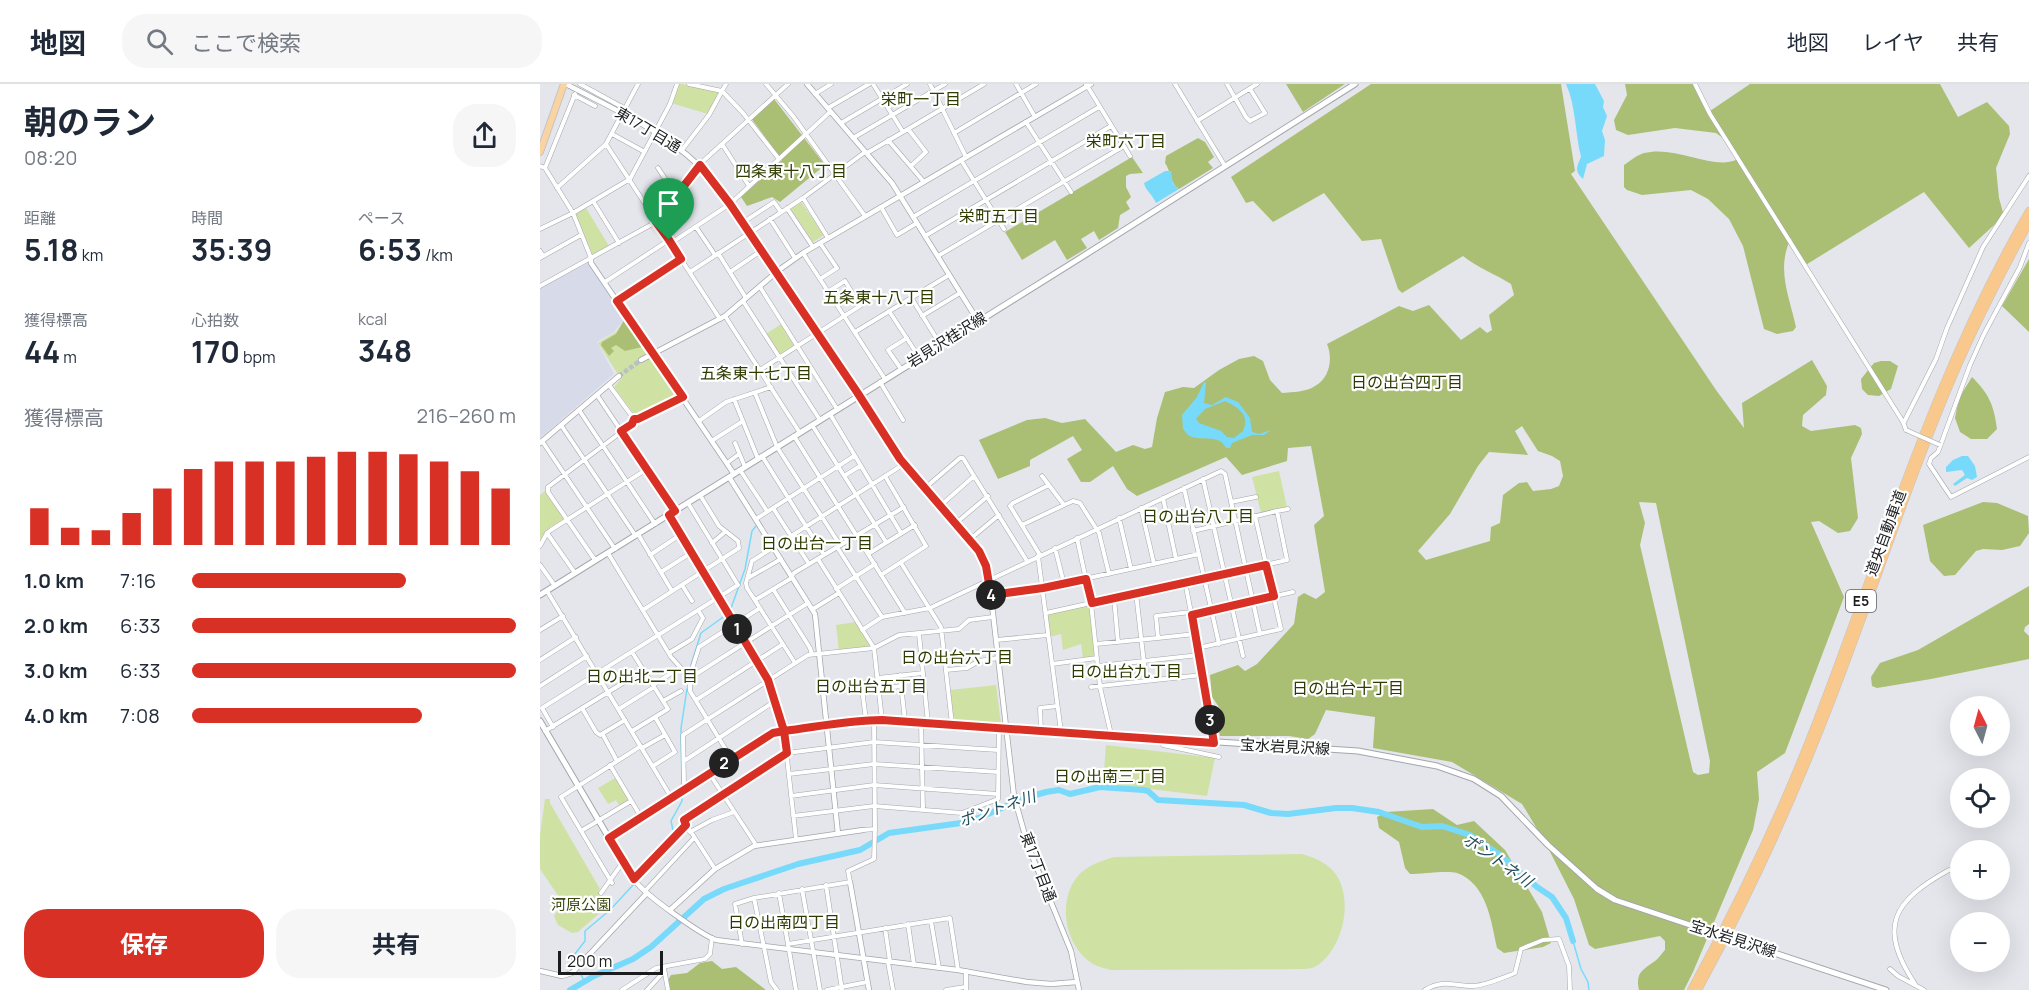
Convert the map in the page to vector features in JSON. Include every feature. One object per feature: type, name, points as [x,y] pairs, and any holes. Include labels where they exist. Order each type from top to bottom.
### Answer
[{"type":"highway","points":[[540,152],[565,84]]},
{"type":"highway","name":"道央自動車道","points":[[1691,990],[1748,880],[1784,801],[1818,719],[1937,400],[1971,321],[2029,211]]},
{"type":"highway","name":"道央自動車道","points":[[1698,990],[1754,883],[1790,803],[1824,721],[1942,402],[1977,323],[2029,223]]},
{"type":"main road","name":"岩見沢桂沢線","points":[[540,595],[1354,84]]},
{"type":"main road","name":"宝水岩見沢線","points":[[609,838],[768,735],[866,720],[1358,751],[1413,760],[1453,770],[1473,779],[1502,796],[1548,845],[1597,890],[1615,900],[1886,990]]},
{"type":"main road","points":[[540,721],[609,838]]},
{"type":"street","name":"東17丁目通","points":[[565,84],[623,111],[655,131],[700,165],[730,204],[860,395],[904,464],[982,557],[989,579],[998,658],[1002,728],[1014,796],[1041,880],[1071,951],[1078,990]]},
{"type":"street","points":[[579,84],[623,111]]},
{"type":"street","points":[[557,188],[606,144],[638,84]]},
{"type":"street","points":[[540,229],[573,213],[630,179],[670,104],[677,84]]},
{"type":"street","points":[[689,84],[722,91],[779,159]]},
{"type":"street","points":[[682,150],[709,115],[726,84]]},
{"type":"street","points":[[766,84],[865,216]]},
{"type":"street","points":[[540,286],[656,222],[700,165],[788,84]]},
{"type":"street","points":[[807,84],[866,152],[900,196],[978,321]]},
{"type":"street","points":[[815,94],[831,84]]},
{"type":"street","points":[[605,282],[730,204],[806,135],[829,110],[871,84],[903,132]]},
{"type":"street","points":[[841,123],[907,84]]},
{"type":"street","points":[[930,84],[974,181],[1004,228]]},
{"type":"street","points":[[854,138],[945,84]]},
{"type":"street","points":[[690,272],[803,198],[866,152],[984,84]]},
{"type":"street","points":[[1016,84],[1035,117]]},
{"type":"street","points":[[954,133],[1036,84]]},
{"type":"street","points":[[1175,84],[1225,166]]},
{"type":"street","points":[[1227,84],[1250,121],[1265,113],[1250,89]]},
{"type":"street","points":[[1197,121],[1257,84]]},
{"type":"street","points":[[1695,84],[1710,114],[1904,422],[1906,430],[1940,445]]},
{"type":"street","points":[[641,360],[722,317],[776,272],[803,253],[1088,85],[1130,156]]},
{"type":"street","points":[[595,106],[575,94],[542,167],[573,213],[591,263],[727,463],[756,519],[813,609],[838,834]]},
{"type":"street","points":[[913,217],[1099,107]]},
{"type":"street","points":[[1026,122],[1071,192]]},
{"type":"street","points":[[925,236],[1111,126]]},
{"type":"street","points":[[908,129],[927,152],[911,166]]},
{"type":"street","points":[[612,134],[644,151]]},
{"type":"street","points":[[888,140],[924,182]]},
{"type":"street","points":[[606,144],[681,259],[771,387],[821,477],[905,613]]},
{"type":"street","points":[[722,144],[749,186]]},
{"type":"street","points":[[938,256],[1124,146]]},
{"type":"street","points":[[658,168],[676,195]]},
{"type":"street","points":[[1904,422],[1932,369],[1947,328],[1983,247],[2029,176]]},
{"type":"street","points":[[803,198],[828,238]]},
{"type":"street","points":[[593,201],[619,243]]},
{"type":"street","points":[[742,223],[774,202],[781,212]]},
{"type":"street","points":[[881,207],[897,235],[917,223]]},
{"type":"street","points":[[787,208],[813,247]]},
{"type":"street","points":[[770,219],[795,258]]},
{"type":"street","points":[[696,227],[730,272],[779,357],[820,420]]},
{"type":"street","points":[[540,251],[542,257],[582,235]]},
{"type":"street","points":[[820,243],[837,268],[820,279]]},
{"type":"street","points":[[2029,243],[2020,267],[1979,345],[1938,452],[1931,458],[1929,464],[1950,497],[2029,457]]},
{"type":"street","points":[[730,272],[762,251]]},
{"type":"street","points":[[803,253],[855,332],[903,420]]},
{"type":"street","points":[[617,301],[681,259]]},
{"type":"street","points":[[855,332],[950,275]]},
{"type":"street","points":[[760,370],[860,306],[845,281],[828,291]]},
{"type":"street","points":[[760,287],[837,409]]},
{"type":"street","points":[[922,316],[960,292]]},
{"type":"street","points":[[912,299],[940,344]]},
{"type":"street","points":[[889,311],[919,357]]},
{"type":"street","points":[[901,369],[888,350],[907,338]]},
{"type":"street","points":[[615,549],[541,442],[619,376]]},
{"type":"street","points":[[609,385],[634,419]]},
{"type":"street","points":[[699,421],[726,402],[771,387]]},
{"type":"street","points":[[755,393],[777,447],[882,617]]},
{"type":"street","points":[[597,395],[675,511]]},
{"type":"street","points":[[634,419],[683,397]]},
{"type":"street","points":[[734,399],[760,458],[824,555]]},
{"type":"street","points":[[579,410],[655,524]]},
{"type":"street","points":[[830,414],[901,533]]},
{"type":"street","points":[[595,561],[566,520],[548,487],[632,424],[634,419]]},
{"type":"street","points":[[712,440],[743,421]]},
{"type":"street","points":[[561,425],[637,535],[672,591]]},
{"type":"street","points":[[812,425],[886,542]]},
{"type":"street","points":[[735,443],[743,468],[767,511]]},
{"type":"street","points":[[727,463],[739,454]]},
{"type":"street","points":[[756,519],[855,456]]},
{"type":"street","points":[[925,488],[960,458],[963,458],[1027,561]]},
{"type":"street","points":[[795,663],[746,587],[752,561],[904,464]]},
{"type":"street","points":[[844,476],[860,466]]},
{"type":"street","points":[[540,546],[547,533],[647,469]]},
{"type":"street","points":[[862,630],[882,617],[930,608],[1219,471],[1224,472],[1260,634]]},
{"type":"street","points":[[881,575],[926,548],[915,525],[885,476]]},
{"type":"street","points":[[940,506],[974,476]]},
{"type":"street","points":[[1042,476],[1064,505]]},
{"type":"street","points":[[1203,479],[1243,656]]},
{"type":"street","points":[[1049,485],[1011,504],[1011,508],[1039,556],[1060,732]]},
{"type":"street","points":[[1184,488],[1219,644]]},
{"type":"street","points":[[643,610],[737,550],[739,545],[736,539],[725,532],[700,495]]},
{"type":"street","points":[[955,524],[988,496]]},
{"type":"street","points":[[1231,502],[1256,497]]},
{"type":"street","points":[[1162,498],[1176,559]]},
{"type":"street","points":[[1022,525],[1064,505],[1078,501],[1097,528],[1108,574]]},
{"type":"street","points":[[553,727],[542,708],[738,585],[688,503]]},
{"type":"street","points":[[755,600],[809,564],[904,507]]},
{"type":"street","points":[[773,508],[809,564]]},
{"type":"street","points":[[1141,508],[1154,564]]},
{"type":"street","points":[[1193,531],[1288,509]]},
{"type":"street","points":[[1046,613],[1287,560],[1276,511]]},
{"type":"street","points":[[669,515],[768,680],[784,731],[796,839]]},
{"type":"street","points":[[969,540],[999,515]]},
{"type":"street","points":[[1198,648],[1281,629],[1255,516]]},
{"type":"street","points":[[1119,518],[1131,569]]},
{"type":"street","points":[[868,554],[915,525]]},
{"type":"street","points":[[712,543],[725,532]]},
{"type":"street","points":[[547,533],[575,573]]},
{"type":"street","points":[[650,555],[680,535]]},
{"type":"street","points":[[1077,538],[1092,603],[1100,687],[1110,730],[1109,735]]},
{"type":"street","points":[[1055,548],[1064,584]]},
{"type":"street","points":[[608,553],[669,653],[679,668],[690,677]]},
{"type":"street","points":[[661,572],[692,553]]},
{"type":"street","points":[[991,595],[1064,584],[1199,554]]},
{"type":"street","points":[[747,578],[780,559]]},
{"type":"street","points":[[818,559],[874,648],[882,720]]},
{"type":"street","points":[[902,563],[941,627],[952,724]]},
{"type":"street","points":[[813,609],[875,564]]},
{"type":"street","points":[[540,565],[555,586]]},
{"type":"street","points":[[1185,582],[1214,743]]},
{"type":"street","points":[[682,585],[692,601]]},
{"type":"street","points":[[773,589],[812,654]]},
{"type":"street","points":[[547,591],[671,797]]},
{"type":"street","points":[[1158,638],[1156,616],[1211,611],[1293,592]]},
{"type":"street","points":[[1136,593],[1146,681]]},
{"type":"street","points":[[1113,598],[1118,642]]},
{"type":"street","points":[[690,677],[808,603]]},
{"type":"street","points":[[731,758],[690,691],[690,677],[699,647],[760,608]]},
{"type":"street","points":[[669,653],[694,636],[703,618],[699,610]]},
{"type":"street","points":[[540,630],[563,616]]},
{"type":"street","points":[[683,790],[683,735],[795,663],[812,654],[874,648],[896,636],[959,630],[971,619],[993,617]]},
{"type":"street","points":[[920,634],[928,723]]},
{"type":"street","points":[[1096,644],[1195,634]]},
{"type":"street","points":[[996,640],[1048,635]]},
{"type":"street","points":[[540,660],[576,637]]},
{"type":"street","points":[[696,700],[783,644]]},
{"type":"street","points":[[632,652],[668,709],[632,731]]},
{"type":"street","points":[[1098,666],[1199,655]]},
{"type":"street","points":[[540,686],[587,656]]},
{"type":"street","points":[[946,670],[969,667],[979,661],[998,658]]},
{"type":"street","points":[[1052,664],[1097,658]]},
{"type":"street","points":[[619,709],[679,668]]},
{"type":"street","points":[[545,731],[644,670]]},
{"type":"street","points":[[878,678],[923,673]]},
{"type":"street","points":[[900,675],[905,721]]},
{"type":"street","points":[[1091,687],[1202,675]]},
{"type":"street","points":[[866,720],[862,689],[901,686]]},
{"type":"street","points":[[663,701],[681,690]]},
{"type":"street","points":[[683,761],[775,701]]},
{"type":"street","points":[[1041,730],[1040,708],[1057,706]]},
{"type":"street","points":[[582,708],[596,732],[603,735],[617,761]]},
{"type":"street","points":[[653,766],[675,752],[655,717]]},
{"type":"street","points":[[603,735],[625,720]]},
{"type":"street","points":[[868,990],[848,871],[874,859],[874,720]]},
{"type":"street","points":[[921,722],[923,810]]},
{"type":"street","points":[[793,816],[874,806],[962,813],[998,799],[998,750],[1002,728]]},
{"type":"street","points":[[611,882],[561,797],[610,765],[665,735]]},
{"type":"street","points":[[1162,739],[1163,745],[1219,757]]},
{"type":"street","points":[[715,869],[684,820],[787,753],[874,742],[998,750]]},
{"type":"street","points":[[789,774],[874,764],[998,772]]},
{"type":"street","points":[[610,765],[641,817]]},
{"type":"street","points":[[709,773],[756,846]]},
{"type":"street","points":[[791,796],[874,785],[998,794]]},
{"type":"street","points":[[581,831],[631,801]]},
{"type":"street","points":[[690,832],[712,820],[734,812]]},
{"type":"street","points":[[634,879],[686,825]]},
{"type":"street","points":[[670,910],[715,869],[756,846],[874,829]]},
{"type":"street","points":[[609,838],[634,879],[646,892],[712,938],[742,944],[788,947],[813,953],[966,971],[1042,984],[1077,982]]},
{"type":"street","points":[[540,971],[562,976],[572,973],[694,838]]},
{"type":"street","points":[[601,893],[623,862]]},
{"type":"street","points":[[1915,984],[1906,972],[1896,950],[1893,937],[1894,924],[1897,914],[1921,887],[1949,870]]},
{"type":"street","points":[[742,944],[735,904],[779,893],[850,882]]},
{"type":"street","points":[[826,885],[843,988]]},
{"type":"street","points":[[802,889],[820,990]]},
{"type":"street","points":[[779,893],[796,990]]},
{"type":"street","points":[[754,898],[771,982],[777,990]]},
{"type":"street","points":[[788,947],[811,940],[950,918],[958,970]]},
{"type":"street","points":[[931,921],[939,968]]},
{"type":"street","points":[[908,924],[914,965]]},
{"type":"street","points":[[885,928],[893,990]]},
{"type":"street","points":[[622,990],[650,971],[705,959],[710,952],[712,938]]},
{"type":"street","points":[[1425,990],[1441,983],[1473,986],[1493,982],[1515,973],[1521,949],[1544,940],[1559,939],[1569,966],[1570,990]]},
{"type":"street","points":[[647,990],[661,975],[664,967]]},
{"type":"street","points":[[664,967],[668,990]]},
{"type":"street","points":[[1890,969],[1924,990]]},
{"type":"street","points":[[946,990],[966,988],[966,971]]},
{"type":"street","points":[[1861,981],[1862,990]]},
{"type":"street","points":[[826,990],[867,982]]},
{"type":"street","points":[[854,990],[858,984]]},
{"type":"shaded area","points":[[588,263],[626,317],[614,332],[597,342],[614,374],[540,438],[540,288]]},
{"type":"green space","points":[[679,84],[720,92],[708,114],[671,103]]},
{"type":"green space","points":[[1286,84],[1345,84],[1303,112]]},
{"type":"green space","points":[[1371,84],[1561,84],[1575,171],[1571,174],[1744,428],[1742,403],[1812,360],[1827,386],[1826,395],[1803,415],[1802,426],[1811,431],[1855,425],[1861,428],[1862,434],[1851,458],[1858,518],[1850,531],[1838,533],[1819,521],[1811,522],[1844,597],[1785,753],[1757,772],[1759,799],[1753,830],[1684,990],[1639,990],[1639,975],[1665,950],[1665,941],[1660,936],[1595,949],[1589,945],[1574,899],[1545,842],[1522,804],[1452,762],[1373,748],[1375,717],[1326,710],[1315,734],[1308,739],[1289,736],[1220,736],[1216,720],[1221,710],[1212,697],[1210,675],[1238,665],[1245,671],[1257,664],[1294,624],[1298,597],[1304,593],[1316,599],[1325,592],[1314,525],[1324,516],[1311,446],[1288,448],[1287,461],[1242,475],[1226,457],[1137,496],[1127,489],[1113,466],[1090,482],[1081,482],[1067,459],[1082,450],[1073,436],[1030,460],[1030,466],[998,479],[979,440],[1027,420],[1045,418],[1062,423],[1085,419],[1116,452],[1133,445],[1145,449],[1152,447],[1157,418],[1165,392],[1183,387],[1194,388],[1239,359],[1254,356],[1263,361],[1270,380],[1282,393],[1304,391],[1320,382],[1327,373],[1330,355],[1327,344],[1399,306],[1413,311],[1429,305],[1461,340],[1480,327],[1487,333],[1492,330],[1489,315],[1514,295],[1511,284],[1463,256],[1402,293],[1398,289],[1381,239],[1362,241],[1324,193],[1273,222],[1253,201],[1246,203],[1231,177]],"holes":[[[1522,426],[1538,451],[1560,461],[1563,476],[1559,486],[1533,491],[1527,482],[1519,483],[1503,495],[1500,523],[1491,527],[1490,541],[1426,560],[1418,551],[1450,514],[1478,466],[1489,452],[1528,455],[1515,431]],[[1639,502],[1656,503],[1710,761],[1709,773],[1698,775],[1693,772],[1640,545],[1645,523]]]},
{"type":"green space","points":[[1625,84],[1694,84],[1710,111],[1750,84],[1940,84],[1958,117],[1987,102],[2009,126],[2010,134],[1996,168],[1999,198],[2004,216],[1969,248],[1924,192],[1804,266],[1791,238],[1784,260],[1784,271],[1796,327],[1793,331],[1777,334],[1764,329],[1743,246],[1729,219],[1708,199],[1691,190],[1642,195],[1624,187],[1624,165],[1641,154],[1656,151],[1668,152],[1726,162],[1736,160],[1731,144],[1716,133],[1675,128],[1628,135],[1616,130],[1614,120],[1627,95]]},
{"type":"green space","points":[[774,99],[825,165],[780,202],[772,197],[747,206],[741,197],[782,160],[751,118]]},
{"type":"green space","points":[[1198,138],[1205,142],[1214,157],[1208,162],[1213,168],[1179,189],[1174,184],[1165,163],[1166,156]]},
{"type":"green space","points":[[1132,157],[1143,173],[1126,176],[1126,187],[1131,197],[1126,202],[1130,209],[1120,215],[1118,228],[1099,240],[1094,231],[1081,239],[1087,248],[1067,260],[1055,240],[1022,260],[1005,232]]},
{"type":"green space","points":[[801,202],[824,235],[813,242],[791,209]]},
{"type":"green space","points":[[586,208],[609,246],[593,255],[575,214]]},
{"type":"green space","points":[[2029,259],[2029,332],[2002,306]]},
{"type":"green space","points":[[627,318],[679,394],[638,415],[634,414],[614,387],[621,379],[598,343],[616,332]]},
{"type":"green space","points":[[624,320],[630,321],[642,347],[625,351],[616,345],[611,348],[614,351],[609,356],[601,345],[602,342],[616,334]]},
{"type":"green space","points":[[781,324],[795,345],[780,355],[766,334]]},
{"type":"green space","points":[[1890,361],[1898,366],[1891,389],[1879,396],[1868,395],[1862,389],[1861,379],[1874,363]]},
{"type":"green space","points":[[1972,377],[1987,395],[1994,413],[1997,429],[1987,439],[1971,439],[1960,432],[1955,418],[1959,398]]},
{"type":"green space","points":[[1279,471],[1287,507],[1261,513],[1252,477]]},
{"type":"green space","points":[[545,491],[564,519],[546,530],[540,540],[540,495]]},
{"type":"green space","points":[[1983,502],[1997,503],[2028,516],[2029,533],[2020,546],[2002,550],[1976,551],[1955,575],[1944,576],[1930,561],[1923,525]]},
{"type":"green space","points":[[2029,586],[2029,624],[2024,631],[2029,636],[2029,659],[1931,679],[1877,688],[1872,686],[1871,677],[1880,663],[1918,650]]},
{"type":"green space","points":[[1091,604],[1096,656],[1083,658],[1081,644],[1063,650],[1061,634],[1050,637],[1047,614]]},
{"type":"green space","points":[[856,622],[872,647],[839,651],[836,625]]},
{"type":"green space","points":[[996,685],[1001,724],[956,721],[953,715],[950,690]]},
{"type":"green space","points":[[1106,745],[1215,758],[1207,796],[1103,783]]},
{"type":"green space","points":[[617,777],[630,801],[620,807],[616,800],[608,804],[598,788]]},
{"type":"green space","name":"河原公園","points":[[545,799],[550,799],[550,803],[600,889],[598,891],[611,903],[578,932],[572,933],[558,925],[554,916],[563,903],[540,869],[540,835]]},
{"type":"green space","points":[[1433,809],[1457,825],[1474,821],[1505,850],[1542,912],[1551,943],[1543,947],[1504,953],[1497,948],[1486,904],[1481,894],[1467,878],[1453,872],[1410,874],[1405,868],[1399,842],[1379,828],[1377,817],[1386,812]]},
{"type":"green space","points":[[1302,854],[1312,857],[1334,871],[1342,887],[1345,911],[1343,924],[1334,947],[1318,965],[1309,969],[1111,970],[1095,965],[1083,956],[1070,936],[1066,911],[1071,887],[1085,869],[1104,860],[1114,857]]},
{"type":"green space","points":[[712,961],[722,969],[736,967],[766,990],[670,990],[668,980],[671,975],[687,973],[700,963]]},
{"type":"water","points":[[1566,84],[1595,84],[1604,101],[1603,107],[1607,116],[1602,131],[1605,140],[1604,156],[1587,164],[1583,179],[1577,171],[1581,157],[1572,101]]},
{"type":"water","points":[[1165,171],[1171,171],[1173,184],[1179,189],[1156,203],[1144,183]]},
{"type":"water","points":[[1204,382],[1206,383],[1204,403],[1212,405],[1226,397],[1238,402],[1250,418],[1252,432],[1259,434],[1271,430],[1264,435],[1252,435],[1232,443],[1230,448],[1226,448],[1223,443],[1215,439],[1190,436],[1183,429],[1182,415],[1197,397]],"holes":[[[1225,401],[1239,409],[1245,420],[1243,431],[1234,438],[1227,437],[1221,431],[1199,423],[1196,419],[1205,409]]]},
{"type":"water","points":[[1968,456],[1975,466],[1977,477],[1972,480],[1967,478],[1955,486],[1953,484],[1965,475],[1962,470],[1946,472],[1946,467],[1953,460]]},
{"type":"waterway","points":[[730,611],[745,569],[752,531],[756,526]]},
{"type":"waterway","points":[[691,665],[701,633],[726,615]]},
{"type":"waterway","points":[[682,790],[681,728],[687,689]]},
{"type":"waterway","name":"ポントネ川","points":[[570,990],[594,976],[633,959],[651,947],[704,899],[724,889],[798,864],[860,850],[889,833],[961,823],[1046,792],[1059,790],[1070,794],[1100,787],[1148,791],[1158,800],[1244,805],[1271,813],[1288,814],[1352,808],[1379,812],[1422,827],[1442,826],[1470,835],[1500,855],[1552,897],[1566,918],[1573,941]]},
{"type":"waterway","points":[[674,835],[671,821],[682,801],[682,795]]},
{"type":"waterway","points":[[639,879],[674,840]]},
{"type":"waterway","points":[[574,965],[571,959],[585,941],[585,931],[610,910],[634,884]]},
{"type":"waterway","name":"ポントネ川","points":[[1573,941],[1589,990]]},
{"type":"waterway","points":[[580,972],[584,981]]},
{"type":"tunnel","points":[[619,376],[641,360]]},
{"type":"district","name":"栄町一丁目","points":[[921,99]]},
{"type":"district","name":"栄町六丁目","points":[[1126,141]]},
{"type":"district","name":"四条東十八丁目","points":[[791,171]]},
{"type":"district","name":"栄町五丁目","points":[[999,216]]},
{"type":"district","name":"五条東十八丁目","points":[[879,297]]},
{"type":"district","name":"五条東十七丁目","points":[[756,373]]},
{"type":"district","name":"日の出台四丁目","points":[[1407,382]]},
{"type":"district","name":"日の出台八丁目","points":[[1198,516]]},
{"type":"district","name":"日の出台一丁目","points":[[817,543]]},
{"type":"district","name":"日の出台六丁目","points":[[957,657]]},
{"type":"district","name":"日の出台九丁目","points":[[1126,671]]},
{"type":"district","name":"日の出北二丁目","points":[[642,676]]},
{"type":"district","name":"日の出台五丁目","points":[[871,686]]},
{"type":"district","name":"日の出台十丁目","points":[[1348,688]]},
{"type":"district","name":"日の出南三丁目","points":[[1110,776]]},
{"type":"district","name":"日の出南四丁目","points":[[784,922]]},
{"type":"route","points":[[669,240],[656,222],[700,165],[730,204],[900,459],[979,551],[989,577],[991,595],[1086,579],[1092,603],[1266,565],[1274,596],[1192,615],[1214,743],[882,720],[866,720],[827,726],[784,731],[777,732],[763,737],[609,838],[634,879],[686,825],[684,820],[787,753],[784,731],[768,680],[669,515],[675,511],[621,431],[632,424],[634,419],[683,397],[617,301],[681,259],[669,240]]}]
